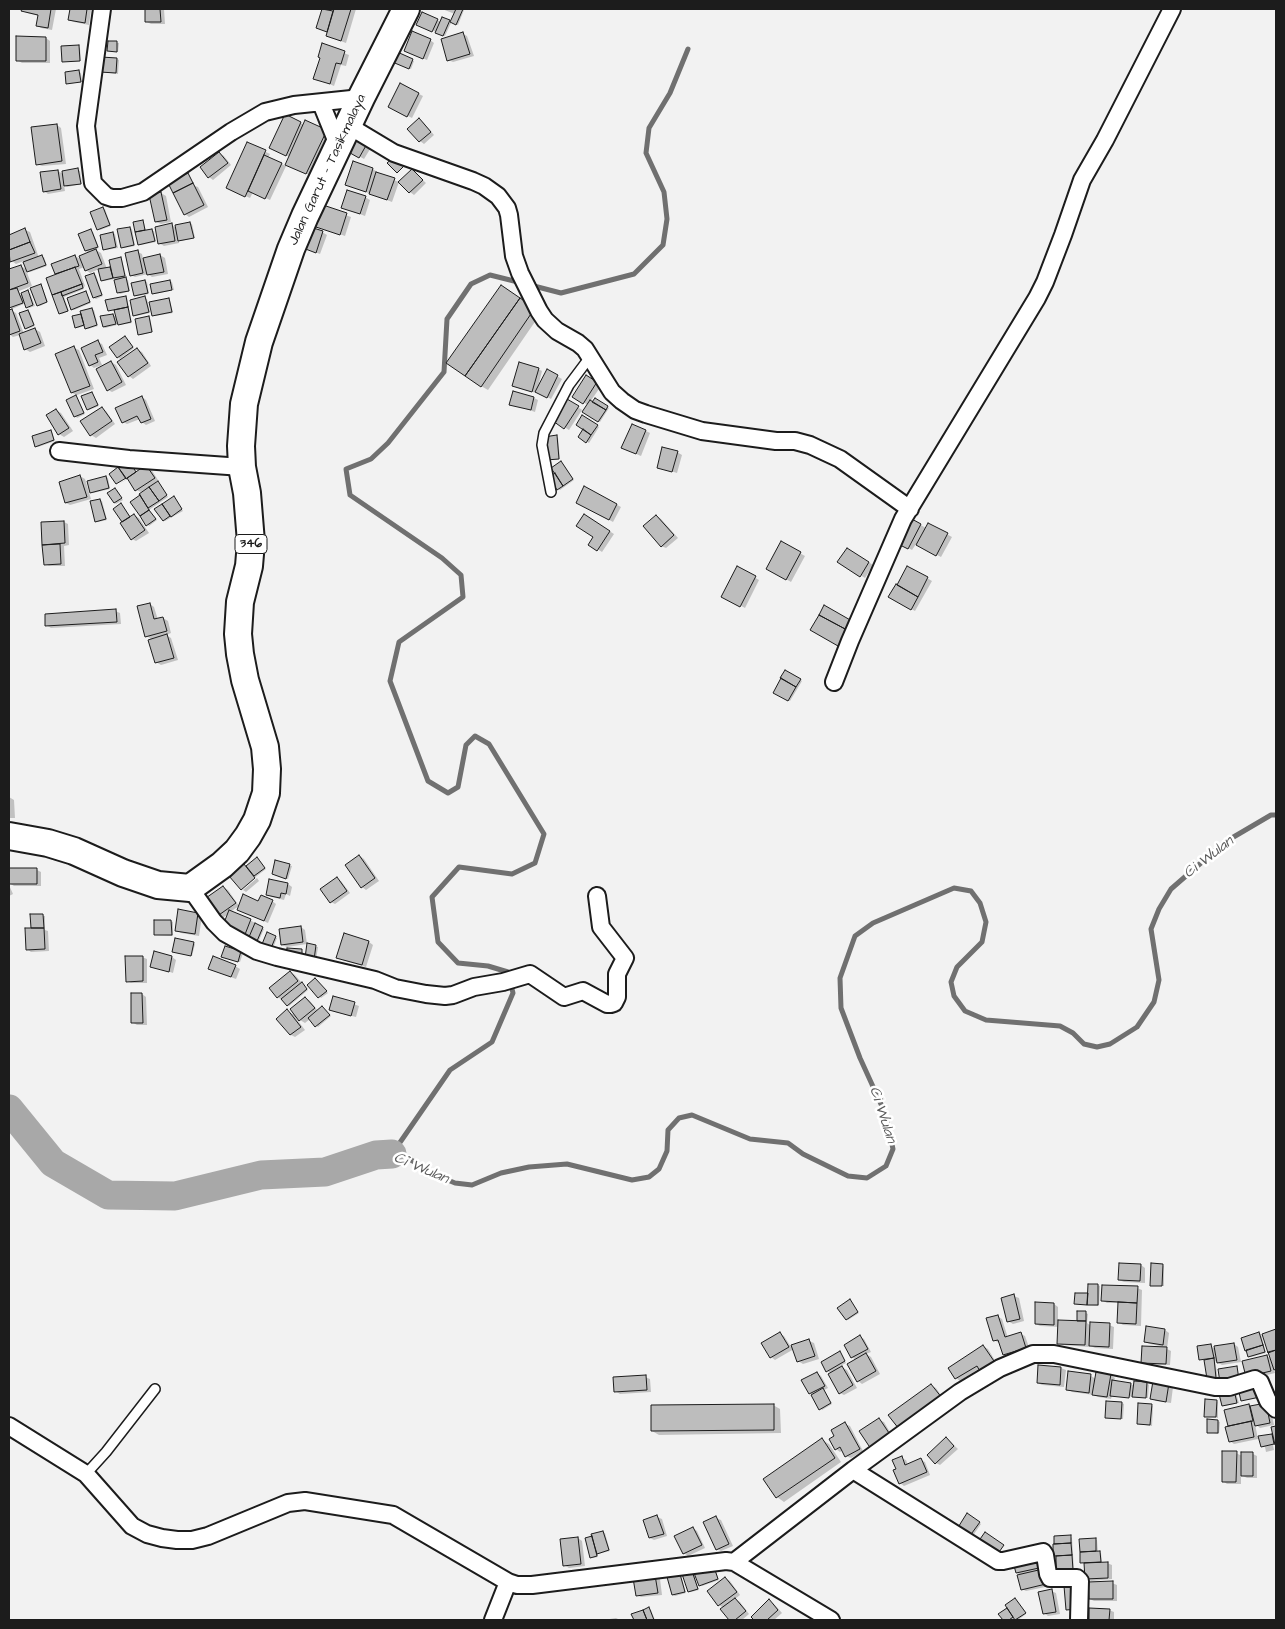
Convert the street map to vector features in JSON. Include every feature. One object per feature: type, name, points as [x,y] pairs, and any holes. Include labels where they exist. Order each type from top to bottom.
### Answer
[{"type":"main road","name":"Jalan Garut - Tasikmalaya","points":[[190,888],[222,865],[237,851],[248,836],[256,820],[262,806],[266,787],[265,747],[245,680],[238,634],[240,602],[249,566],[251,542],[247,493],[242,467],[241,446],[244,404],[259,342],[291,249],[305,216],[406,9]]},
{"type":"main road","points":[[9,836],[48,843],[74,851],[123,873],[158,885],[190,888]]},
{"type":"street","points":[[102,9],[86,126],[93,183],[106,196],[122,198],[143,192],[231,132],[265,112],[294,105],[361,98]]},
{"type":"street","points":[[834,682],[903,520],[1037,298],[1054,259],[1082,180],[1105,140],[1172,9]]},
{"type":"street","points":[[322,103],[343,135],[484,186],[498,196],[509,214],[514,256],[520,273],[545,320],[557,331],[578,343],[590,356],[612,392],[635,410],[702,431],[776,441],[795,441],[810,445],[840,459],[910,510]]},
{"type":"street","points":[[59,451],[129,460],[242,467]]},
{"type":"street","points":[[190,888],[214,922],[225,933],[238,942],[264,953],[375,980],[395,988],[426,994],[453,995],[474,987],[503,982],[530,974],[564,997],[582,991],[607,1004],[614,1003],[617,997],[617,974],[625,958],[601,927],[597,896]]},
{"type":"street","points":[[734,1562],[853,1470],[960,1392],[1000,1368],[1033,1354],[1054,1354],[1215,1387],[1229,1387],[1255,1379],[1260,1382],[1270,1403],[1276,1409]]},
{"type":"street","points":[[9,1426],[86,1474],[132,1526],[147,1534],[162,1538],[192,1540],[208,1536],[288,1503],[306,1501],[393,1515],[508,1582],[525,1586],[726,1561],[734,1562],[832,1620]]},
{"type":"street","points":[[853,1470],[998,1561],[1043,1552],[1050,1578],[1077,1578],[1081,1582],[1079,1620]]},
{"type":"street","points":[[493,1620],[508,1582]]},
{"type":"lane","points":[[551,492],[542,445],[544,433],[570,385],[590,356]]},
{"type":"lane","points":[[86,1474],[106,1452],[155,1388]]},
{"type":"building","points":[[22,9],[51,9],[48,28],[36,26],[38,15],[21,11]]},
{"type":"building","points":[[70,9],[87,9],[85,23],[68,20]]},
{"type":"building","points":[[145,9],[160,9],[161,22],[145,22]]},
{"type":"building","points":[[322,9],[333,11],[327,32],[316,28]]},
{"type":"building","points":[[334,9],[351,9],[341,41],[326,36]]},
{"type":"building","points":[[456,9],[463,9],[456,25],[450,22]]},
{"type":"building","points":[[422,12],[438,19],[432,32],[416,25]]},
{"type":"building","points":[[442,17],[450,20],[443,36],[435,33]]},
{"type":"building","points":[[412,31],[431,39],[423,59],[404,51]]},
{"type":"building","points":[[463,32],[470,54],[447,61],[441,39]]},
{"type":"building","points":[[16,36],[46,37],[46,61],[16,61]]},
{"type":"building","points":[[108,41],[117,41],[117,52],[107,51]]},
{"type":"building","points":[[322,43],[345,51],[341,64],[336,63],[330,84],[313,79],[320,58],[318,57]]},
{"type":"building","points":[[79,45],[80,61],[62,62],[61,46]]},
{"type":"building","points":[[395,51],[413,59],[409,69],[390,61]]},
{"type":"building","points":[[101,57],[117,58],[116,73],[100,72]]},
{"type":"building","points":[[79,70],[81,82],[66,84],[65,72]]},
{"type":"building","points":[[400,83],[419,93],[407,117],[388,107]]},
{"type":"building","points":[[285,114],[301,122],[286,156],[269,148]]},
{"type":"building","points":[[419,118],[431,132],[419,142],[407,129]]},
{"type":"building","points":[[305,120],[327,130],[306,174],[285,165]]},
{"type":"building","points":[[57,124],[62,161],[36,165],[31,127]]},
{"type":"building","points":[[352,133],[368,142],[359,158],[343,149]]},
{"type":"building","points":[[247,142],[266,150],[245,197],[226,188]]},
{"type":"building","points":[[219,152],[228,163],[208,178],[200,167]]},
{"type":"building","points":[[264,155],[282,163],[265,199],[248,191]]},
{"type":"building","points":[[394,157],[404,166],[397,173],[387,163]]},
{"type":"building","points":[[353,161],[373,168],[366,192],[345,185]]},
{"type":"building","points":[[78,168],[81,184],[64,186],[62,171]]},
{"type":"building","points":[[412,169],[423,180],[409,193],[398,182]]},
{"type":"building","points":[[58,170],[61,189],[43,192],[40,172]]},
{"type":"building","points":[[376,172],[395,178],[387,200],[369,194]]},
{"type":"building","points":[[188,173],[193,183],[173,193],[168,183]]},
{"type":"building","points":[[193,183],[204,205],[184,215],[173,193]]},
{"type":"building","points":[[347,190],[366,196],[360,214],[341,208]]},
{"type":"building","points":[[161,192],[167,220],[155,222],[149,195]]},
{"type":"building","points":[[320,204],[347,213],[340,235],[313,226]]},
{"type":"building","points":[[103,207],[110,225],[97,230],[90,212]]},
{"type":"building","points":[[143,220],[145,230],[135,232],[133,222]]},
{"type":"building","points":[[190,222],[194,238],[178,241],[175,225]]},
{"type":"building","points":[[172,223],[175,241],[158,244],[155,227]]},
{"type":"building","points":[[130,227],[134,245],[121,248],[117,229]]},
{"type":"building","points":[[310,227],[323,231],[316,253],[303,248]]},
{"type":"building","points":[[25,228],[30,242],[9,250],[9,235]]},
{"type":"building","points":[[91,229],[98,247],[85,251],[78,234]]},
{"type":"building","points":[[152,229],[155,241],[138,245],[135,232]]},
{"type":"building","points":[[113,232],[116,247],[103,250],[100,235]]},
{"type":"building","points":[[30,242],[35,253],[10,262],[9,250]]},
{"type":"building","points":[[96,249],[102,264],[85,271],[79,256]]},
{"type":"building","points":[[138,250],[143,273],[130,276],[125,253]]},
{"type":"building","points":[[160,254],[164,272],[147,275],[143,258]]},
{"type":"building","points":[[42,255],[46,265],[27,272],[23,262]]},
{"type":"building","points":[[75,255],[79,266],[55,274],[51,264]]},
{"type":"building","points":[[121,257],[125,276],[113,278],[109,260]]},
{"type":"building","points":[[21,265],[28,283],[9,290],[9,269]]},
{"type":"building","points":[[75,267],[82,284],[52,295],[46,278]]},
{"type":"building","points":[[110,267],[113,278],[101,281],[98,269]]},
{"type":"building","points":[[94,273],[102,295],[93,298],[85,276]]},
{"type":"building","points":[[126,277],[129,291],[117,293],[114,280]]},
{"type":"building","points":[[145,280],[148,293],[134,296],[131,283]]},
{"type":"building","points":[[170,280],[172,290],[152,294],[150,284]]},
{"type":"building","points":[[41,284],[47,302],[37,306],[30,288]]},
{"type":"building","points":[[82,284],[83,288],[62,296],[61,292]]},
{"type":"building","points":[[501,285],[520,298],[465,376],[446,363]]},
{"type":"building","points":[[17,288],[23,303],[9,308],[9,290]]},
{"type":"building","points":[[28,290],[33,305],[26,308],[21,293]]},
{"type":"building","points":[[86,291],[90,302],[71,310],[67,298]]},
{"type":"building","points":[[61,292],[68,311],[59,314],[52,295]]},
{"type":"building","points":[[126,296],[128,307],[108,311],[105,300]]},
{"type":"building","points":[[145,296],[149,312],[133,316],[130,300]]},
{"type":"building","points":[[169,298],[172,312],[152,316],[149,302]]},
{"type":"building","points":[[520,298],[535,308],[481,387],[465,376]]},
{"type":"building","points":[[128,307],[131,322],[118,325],[114,310]]},
{"type":"building","points":[[92,308],[97,325],[85,329],[80,311]]},
{"type":"building","points":[[12,309],[20,331],[9,335],[9,310]]},
{"type":"building","points":[[28,310],[34,325],[25,329],[19,313]]},
{"type":"building","points":[[81,314],[84,325],[75,328],[72,316]]},
{"type":"building","points":[[113,314],[116,324],[103,327],[100,316]]},
{"type":"building","points":[[149,316],[152,332],[138,335],[135,319]]},
{"type":"building","points":[[35,328],[41,343],[24,350],[19,334]]},
{"type":"building","points":[[125,336],[133,347],[117,358],[109,347]]},
{"type":"building","points":[[98,340],[103,352],[95,355],[98,362],[89,366],[81,348]]},
{"type":"building","points":[[74,346],[90,386],[71,393],[55,354]]},
{"type":"building","points":[[137,348],[148,363],[128,377],[117,362]]},
{"type":"building","points":[[111,361],[122,382],[107,391],[96,369]]},
{"type":"building","points":[[519,362],[539,368],[532,392],[512,386]]},
{"type":"building","points":[[547,369],[558,375],[547,398],[535,392]]},
{"type":"building","points":[[586,375],[597,382],[583,404],[572,397]]},
{"type":"building","points":[[513,391],[534,397],[531,410],[509,405]]},
{"type":"building","points":[[92,392],[98,405],[87,410],[81,396]]},
{"type":"building","points":[[76,395],[84,413],[74,417],[66,400]]},
{"type":"building","points":[[142,396],[151,419],[141,423],[137,416],[122,423],[115,408]]},
{"type":"building","points":[[595,398],[608,406],[606,410],[592,402]]},
{"type":"building","points":[[567,399],[579,406],[564,429],[553,421]]},
{"type":"building","points":[[590,400],[606,410],[598,422],[582,412]]},
{"type":"building","points":[[102,407],[112,421],[90,436],[80,421]]},
{"type":"building","points":[[56,409],[69,428],[58,435],[46,415]]},
{"type":"building","points":[[582,415],[598,425],[591,435],[576,425]]},
{"type":"building","points":[[632,424],[646,430],[636,454],[621,448]]},
{"type":"building","points":[[583,429],[591,435],[586,443],[578,437]]},
{"type":"building","points":[[51,430],[54,440],[35,447],[32,436]]},
{"type":"building","points":[[557,435],[559,459],[546,460],[544,437]]},
{"type":"building","points":[[662,447],[678,451],[672,472],[657,468]]},
{"type":"building","points":[[129,461],[136,472],[126,479],[118,467]]},
{"type":"building","points":[[561,461],[573,479],[563,486],[551,468]]},
{"type":"building","points":[[146,465],[155,478],[135,491],[127,478]]},
{"type":"building","points":[[118,467],[126,478],[116,484],[109,474]]},
{"type":"building","points":[[555,473],[563,486],[557,490],[549,477]]},
{"type":"building","points":[[80,475],[87,497],[65,503],[59,482]]},
{"type":"building","points":[[106,476],[109,488],[90,493],[87,481]]},
{"type":"building","points":[[158,481],[167,495],[159,501],[149,487]]},
{"type":"building","points":[[584,486],[617,504],[609,520],[576,503]]},
{"type":"building","points":[[149,487],[159,501],[148,508],[139,494]]},
{"type":"building","points":[[115,488],[122,498],[114,503],[107,493]]},
{"type":"building","points":[[140,495],[149,510],[140,516],[130,502]]},
{"type":"building","points":[[174,496],[182,509],[171,517],[162,504]]},
{"type":"building","points":[[100,499],[106,519],[95,522],[90,501]]},
{"type":"building","points":[[121,503],[130,517],[122,522],[113,509]]},
{"type":"building","points":[[162,504],[170,516],[163,521],[154,509]]},
{"type":"building","points":[[149,510],[156,519],[146,526],[140,516]]},
{"type":"building","points":[[134,514],[145,530],[131,540],[120,523]]},
{"type":"building","points":[[584,514],[610,531],[597,551],[588,545],[593,537],[576,526]]},
{"type":"building","points":[[656,515],[674,535],[661,547],[643,526]]},
{"type":"building","points":[[910,518],[921,524],[908,549],[896,543]]},
{"type":"building","points":[[64,521],[65,543],[42,545],[41,522]]},
{"type":"building","points":[[928,523],[948,533],[936,556],[916,545]]},
{"type":"building","points":[[781,541],[801,552],[786,580],[766,569]]},
{"type":"building","points":[[60,544],[61,564],[44,565],[42,545]]},
{"type":"building","points":[[847,548],[869,562],[860,577],[837,562]]},
{"type":"building","points":[[737,566],[756,576],[740,607],[721,597]]},
{"type":"building","points":[[907,566],[928,577],[918,597],[897,585]]},
{"type":"building","points":[[896,584],[918,597],[911,610],[888,597]]},
{"type":"building","points":[[150,603],[154,619],[163,617],[167,631],[145,637],[137,606]]},
{"type":"building","points":[[824,605],[852,621],[847,630],[819,615]]},
{"type":"building","points":[[116,609],[117,622],[45,626],[45,614]]},
{"type":"building","points":[[819,615],[847,630],[838,646],[810,630]]},
{"type":"building","points":[[167,634],[174,658],[155,663],[148,640]]},
{"type":"building","points":[[785,670],[801,679],[796,687],[780,678]]},
{"type":"building","points":[[781,678],[796,687],[788,701],[773,693]]},
{"type":"building","points":[[359,855],[375,878],[361,888],[345,865]]},
{"type":"building","points":[[257,857],[265,868],[254,876],[246,866]]},
{"type":"building","points":[[275,860],[290,864],[286,879],[272,874]]},
{"type":"building","points":[[244,864],[255,878],[241,890],[229,876]]},
{"type":"building","points":[[9,868],[37,868],[37,884],[9,884]]},
{"type":"building","points":[[337,877],[347,891],[330,903],[320,889]]},
{"type":"building","points":[[269,879],[288,883],[286,894],[281,893],[280,898],[266,895]]},
{"type":"building","points":[[223,886],[236,903],[216,917],[203,900]]},
{"type":"building","points":[[243,894],[258,901],[261,895],[273,900],[264,921],[237,910]]},
{"type":"building","points":[[178,909],[198,913],[195,934],[175,931]]},
{"type":"building","points":[[229,910],[251,919],[244,937],[222,928]]},
{"type":"building","points":[[30,914],[43,914],[44,928],[31,928]]},
{"type":"building","points":[[154,920],[171,920],[172,935],[154,935]]},
{"type":"building","points":[[255,923],[263,927],[257,941],[249,937]]},
{"type":"building","points":[[301,926],[303,942],[281,945],[279,929]]},
{"type":"building","points":[[25,928],[44,928],[45,949],[26,950]]},
{"type":"building","points":[[267,932],[276,936],[269,953],[260,949]]},
{"type":"building","points":[[344,933],[369,941],[362,965],[336,958]]},
{"type":"building","points":[[175,938],[194,942],[191,956],[172,952]]},
{"type":"building","points":[[307,943],[316,945],[314,960],[305,958]]},
{"type":"building","points":[[225,946],[241,951],[238,962],[221,957]]},
{"type":"building","points":[[287,948],[302,949],[302,957],[286,956]]},
{"type":"building","points":[[154,951],[172,956],[169,972],[150,967]]},
{"type":"building","points":[[125,956],[143,956],[143,981],[126,982]]},
{"type":"building","points":[[213,956],[236,965],[231,977],[208,969]]},
{"type":"building","points":[[290,971],[298,981],[277,998],[269,988]]},
{"type":"building","points":[[315,978],[327,991],[318,998],[307,985]]},
{"type":"building","points":[[302,982],[307,989],[287,1006],[281,999]]},
{"type":"building","points":[[131,993],[142,993],[143,1023],[131,1023]]},
{"type":"building","points":[[333,996],[355,1002],[351,1016],[329,1010]]},
{"type":"building","points":[[305,997],[315,1008],[299,1021],[290,1009]]},
{"type":"building","points":[[322,1006],[330,1015],[315,1027],[308,1018]]},
{"type":"building","points":[[287,1009],[301,1027],[290,1035],[276,1019]]},
{"type":"building","points":[[1119,1263],[1141,1264],[1140,1281],[1118,1280]]},
{"type":"building","points":[[1151,1263],[1163,1264],[1162,1286],[1150,1286]]},
{"type":"building","points":[[1088,1284],[1098,1284],[1098,1305],[1087,1305]]},
{"type":"building","points":[[1102,1285],[1138,1286],[1137,1303],[1101,1301]]},
{"type":"building","points":[[1075,1293],[1088,1293],[1087,1305],[1074,1304]]},
{"type":"building","points":[[1014,1294],[1020,1319],[1007,1322],[1001,1298]]},
{"type":"building","points":[[850,1299],[858,1312],[846,1320],[837,1308]]},
{"type":"building","points":[[1035,1302],[1054,1303],[1054,1325],[1035,1324]]},
{"type":"building","points":[[1118,1302],[1137,1303],[1136,1324],[1117,1323]]},
{"type":"building","points":[[1077,1311],[1086,1311],[1086,1321],[1077,1321]]},
{"type":"building","points":[[998,1315],[1005,1337],[1021,1332],[1026,1348],[1003,1355],[998,1340],[993,1341],[986,1318]]},
{"type":"building","points":[[1058,1320],[1086,1321],[1085,1345],[1057,1344]]},
{"type":"building","points":[[1090,1322],[1110,1323],[1109,1347],[1089,1346]]},
{"type":"building","points":[[1146,1326],[1165,1329],[1163,1345],[1144,1342]]},
{"type":"building","points":[[1276,1329],[1276,1350],[1268,1353],[1262,1334]]},
{"type":"building","points":[[780,1332],[789,1347],[770,1358],[761,1343]]},
{"type":"building","points":[[1259,1332],[1263,1345],[1245,1351],[1241,1338]]},
{"type":"building","points":[[860,1335],[868,1349],[851,1358],[844,1345]]},
{"type":"building","points":[[809,1339],[815,1356],[797,1362],[791,1345]]},
{"type":"building","points":[[1234,1343],[1237,1360],[1217,1363],[1214,1346]]},
{"type":"building","points":[[1211,1344],[1214,1358],[1199,1360],[1197,1346]]},
{"type":"building","points":[[983,1345],[996,1364],[981,1373],[977,1366],[955,1379],[948,1368]]},
{"type":"building","points":[[1263,1345],[1265,1352],[1248,1357],[1246,1350]]},
{"type":"building","points":[[1142,1346],[1167,1347],[1166,1364],[1141,1363]]},
{"type":"building","points":[[1276,1350],[1276,1369],[1274,1370],[1268,1352]]},
{"type":"building","points":[[840,1351],[845,1361],[826,1372],[821,1362]]},
{"type":"building","points":[[866,1353],[876,1371],[857,1382],[847,1364]]},
{"type":"building","points":[[1267,1355],[1271,1371],[1246,1377],[1242,1361]]},
{"type":"building","points":[[1214,1358],[1216,1378],[1207,1379],[1204,1360]]},
{"type":"building","points":[[1038,1365],[1061,1367],[1060,1385],[1037,1383]]},
{"type":"building","points":[[842,1366],[853,1385],[839,1394],[828,1374]]},
{"type":"building","points":[[1237,1366],[1239,1380],[1220,1383],[1218,1369]]},
{"type":"building","points":[[1068,1371],[1091,1374],[1089,1393],[1066,1390]]},
{"type":"building","points":[[817,1372],[825,1386],[809,1394],[801,1380]]},
{"type":"building","points":[[1096,1372],[1111,1374],[1107,1397],[1092,1395]]},
{"type":"building","points":[[646,1375],[647,1390],[614,1392],[613,1377]]},
{"type":"building","points":[[1112,1380],[1131,1383],[1129,1398],[1110,1396]]},
{"type":"building","points":[[1134,1381],[1147,1382],[1146,1398],[1132,1397]]},
{"type":"building","points":[[1153,1381],[1169,1383],[1166,1402],[1150,1399]]},
{"type":"building","points":[[1257,1383],[1260,1397],[1241,1401],[1238,1388]]},
{"type":"building","points":[[931,1384],[942,1398],[899,1429],[888,1415]]},
{"type":"building","points":[[823,1388],[831,1403],[819,1410],[811,1395]]},
{"type":"building","points":[[1234,1390],[1237,1403],[1222,1406],[1219,1394]]},
{"type":"building","points":[[1205,1399],[1217,1400],[1216,1417],[1204,1417]]},
{"type":"building","points":[[1106,1401],[1122,1402],[1121,1419],[1105,1418]]},
{"type":"building","points":[[1138,1403],[1152,1404],[1150,1425],[1137,1424]]},
{"type":"building","points":[[1266,1403],[1270,1423],[1255,1426],[1250,1406]]},
{"type":"building","points":[[774,1404],[774,1430],[651,1431],[651,1405]]},
{"type":"building","points":[[1249,1404],[1253,1421],[1228,1426],[1224,1410]]},
{"type":"building","points":[[879,1418],[891,1436],[871,1449],[859,1431]]},
{"type":"building","points":[[1207,1419],[1218,1420],[1218,1433],[1207,1433]]},
{"type":"building","points":[[1251,1421],[1254,1437],[1229,1442],[1225,1427]]},
{"type":"building","points":[[845,1422],[860,1449],[845,1457],[840,1447],[835,1450],[829,1439],[834,1436],[831,1430]]},
{"type":"building","points":[[1276,1426],[1276,1444],[1275,1445],[1271,1427]]},
{"type":"building","points":[[1272,1434],[1274,1444],[1261,1447],[1258,1436]]},
{"type":"building","points":[[946,1437],[954,1446],[935,1464],[927,1455]]},
{"type":"building","points":[[822,1438],[835,1458],[776,1498],[763,1479]]},
{"type":"building","points":[[1222,1451],[1237,1451],[1236,1482],[1222,1482]]},
{"type":"building","points":[[1241,1452],[1253,1452],[1253,1476],[1241,1476]]},
{"type":"building","points":[[902,1456],[905,1465],[921,1458],[927,1472],[899,1484],[893,1470],[896,1469],[892,1460]]},
{"type":"building","points":[[967,1513],[980,1522],[969,1537],[957,1529]]},
{"type":"building","points":[[657,1515],[664,1534],[649,1538],[643,1520]]},
{"type":"building","points":[[716,1516],[729,1544],[716,1550],[703,1522]]},
{"type":"building","points":[[693,1527],[702,1545],[683,1554],[674,1536]]},
{"type":"building","points":[[603,1531],[609,1550],[597,1554],[591,1534]]},
{"type":"building","points":[[985,1532],[1004,1545],[997,1555],[978,1542]]},
{"type":"building","points":[[1071,1535],[1071,1543],[1054,1544],[1054,1536]]},
{"type":"building","points":[[592,1536],[597,1556],[590,1558],[585,1538]]},
{"type":"building","points":[[578,1537],[581,1564],[563,1566],[560,1539]]},
{"type":"building","points":[[1096,1538],[1096,1551],[1080,1552],[1079,1539]]},
{"type":"building","points":[[1071,1543],[1072,1555],[1053,1556],[1053,1544]]},
{"type":"building","points":[[1100,1551],[1101,1562],[1080,1563],[1080,1552]]},
{"type":"building","points":[[1072,1555],[1073,1570],[1056,1571],[1056,1556]]},
{"type":"building","points":[[1036,1556],[1039,1568],[1016,1573],[1013,1562]]},
{"type":"building","points":[[1108,1562],[1108,1578],[1085,1579],[1084,1563]]},
{"type":"building","points":[[714,1567],[718,1579],[699,1586],[694,1573]]},
{"type":"building","points":[[1043,1569],[1046,1584],[1021,1590],[1017,1575]]},
{"type":"building","points":[[692,1571],[698,1589],[688,1592],[682,1574]]},
{"type":"building","points":[[680,1574],[685,1592],[672,1595],[667,1577]]},
{"type":"building","points":[[655,1575],[658,1593],[636,1596],[633,1578]]},
{"type":"building","points":[[725,1577],[737,1592],[718,1606],[707,1591]]},
{"type":"building","points":[[1113,1581],[1113,1599],[1089,1599],[1088,1582]]},
{"type":"building","points":[[1076,1585],[1078,1609],[1066,1610],[1064,1586]]},
{"type":"building","points":[[1052,1589],[1056,1612],[1043,1614],[1038,1592]]},
{"type":"building","points":[[735,1598],[746,1611],[735,1620],[729,1620],[720,1609]]},
{"type":"building","points":[[1015,1598],[1026,1613],[1015,1620],[1005,1605]]},
{"type":"building","points":[[769,1599],[778,1610],[767,1620],[754,1620],[751,1617]]},
{"type":"building","points":[[649,1607],[654,1620],[647,1620],[643,1610]]},
{"type":"building","points":[[1007,1608],[1013,1617],[1009,1620],[1003,1620],[998,1614]]},
{"type":"building","points":[[1089,1608],[1110,1609],[1109,1620],[1089,1620]]},
{"type":"building","points":[[643,1610],[647,1620],[634,1620],[631,1614]]},
{"type":"waterway","points":[[530,285],[561,293],[634,274],[663,245],[667,219],[664,192],[646,153],[649,128],[670,93],[688,49]]},
{"type":"waterway","name":"Ci Wulan","points":[[522,283],[490,275],[471,284],[447,319],[444,372],[388,443],[371,459],[346,469],[350,495],[442,558],[461,575],[463,597],[399,642],[390,681],[428,781],[448,793],[458,787],[466,745],[475,736],[489,744],[544,834],[535,863],[512,874],[459,867],[432,897],[438,942],[458,963],[488,966],[508,972],[513,993],[492,1042],[450,1070],[392,1154],[406,1157],[438,1176],[455,1183],[472,1185],[501,1173],[529,1167],[567,1164],[632,1180],[649,1177],[659,1169],[667,1151],[668,1130],[679,1118],[692,1115],[750,1139],[788,1143],[803,1154],[848,1176],[867,1178],[886,1166],[893,1149],[885,1113],[860,1058],[841,1008],[840,978],[855,936],[873,923],[954,888],[971,891],[980,903],[986,922],[982,942],[957,967],[951,982],[954,996],[965,1011],[986,1020],[1060,1026],[1073,1033],[1084,1044],[1097,1047],[1110,1044],[1137,1027],[1154,1002],[1159,980],[1151,929],[1159,909],[1171,889],[1225,842],[1271,815],[1276,815]]},
{"type":"waterway","name":"Ci Wulan","points":[[9,1109],[53,1163],[108,1195],[175,1196],[261,1175],[325,1172],[376,1155],[392,1154]]}]
